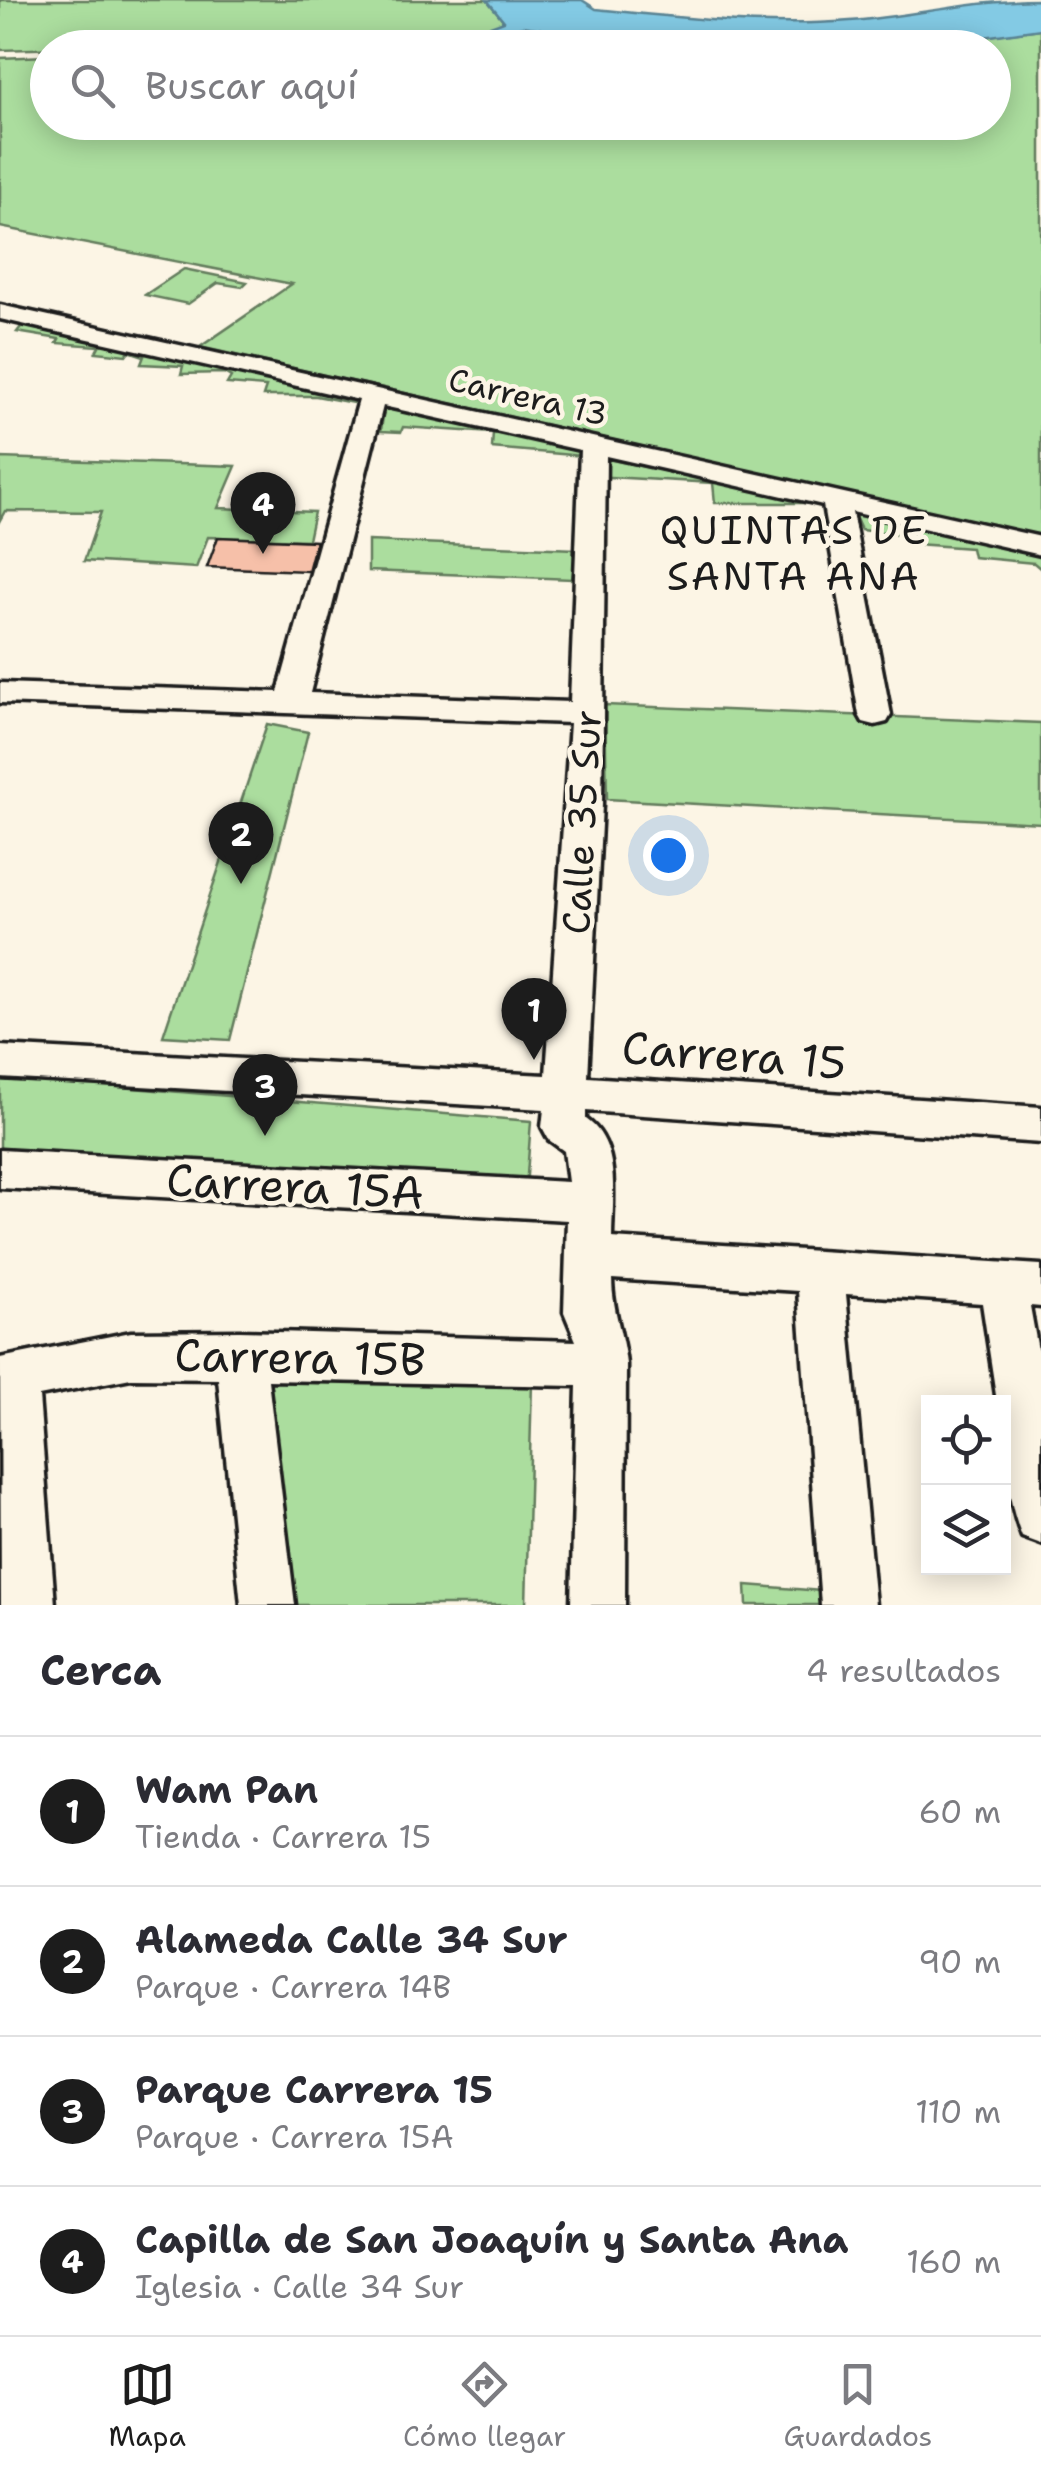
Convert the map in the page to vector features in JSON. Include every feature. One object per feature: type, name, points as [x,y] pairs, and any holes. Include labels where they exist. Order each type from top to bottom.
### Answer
[{"type":"street","name":"Carrera 13","points":[[0,312],[1041,546]]},
{"type":"street","points":[[291,704],[374,395]]},
{"type":"street","name":"Calle 35 Sur","points":[[593,445],[587,713],[564,1127],[580,1139],[590,1160],[588,1312],[599,1333],[602,1364],[598,1605]]},
{"type":"street","points":[[836,500],[875,715]]},
{"type":"street","points":[[0,693],[587,713]]},
{"type":"street","name":"Carrera 15","points":[[0,1062],[568,1093],[1041,1125]]},
{"type":"street","name":"Carrera 15A","points":[[0,1169],[590,1202]]},
{"type":"street","points":[[590,1257],[1022,1285],[1041,1518]]},
{"type":"street","points":[[820,1270],[848,1605]]},
{"type":"street","points":[[240,1354],[268,1605]]},
{"type":"street","name":"Carrera 15B","points":[[6,1379],[131,1355],[240,1354],[602,1364]]},
{"type":"street","points":[[6,1379],[28,1605]]},
{"type":"green space","points":[[0,0],[487,0],[504,21],[492,30],[30,30],[30,49],[0,50]]},
{"type":"green space","points":[[523,26],[548,30],[508,30]]},
{"type":"green space","points":[[1041,29],[1041,536],[200,347],[292,284],[0,227],[0,58],[30,57],[30,140],[1011,140],[1011,33]]},
{"type":"green space","points":[[184,269],[247,282],[242,287],[218,283],[188,304],[145,295]]},
{"type":"green space","points":[[24,323],[357,400],[353,403],[316,396],[263,396],[266,387],[227,384],[231,377],[224,373],[181,374],[183,366],[141,364],[144,356],[129,351],[126,355],[96,352],[99,346],[57,343],[59,339],[17,332]]},
{"type":"green space","points":[[384,408],[585,452],[583,456],[492,448],[493,433],[403,427],[401,432],[381,431]]},
{"type":"green space","points":[[593,456],[819,503],[715,503],[713,483],[592,476]]},
{"type":"green space","points":[[0,458],[236,466],[218,508],[314,512],[308,540],[208,537],[196,568],[84,561],[101,512],[5,511],[0,520]]},
{"type":"green space","points":[[852,510],[1041,552],[1041,569],[1034,563],[973,557],[971,548],[916,544],[914,536],[861,530]]},
{"type":"green space","points":[[368,541],[576,549],[572,579],[368,571]]},
{"type":"green space","points":[[605,705],[1041,723],[1041,823],[607,799]]},
{"type":"green space","points":[[267,724],[308,732],[230,1040],[163,1036]]},
{"type":"green space","points":[[0,1077],[531,1121],[526,1188],[0,1150]]},
{"type":"green space","points":[[260,1367],[532,1382],[526,1605],[284,1605]]},
{"type":"green space","points":[[746,1585],[847,1593],[848,1605],[747,1605]]},
{"type":"water","points":[[487,0],[582,0],[596,9],[786,23],[850,21],[1041,0],[1041,29],[1011,33],[1011,30],[548,30],[523,26],[479,30],[504,21]]},
{"type":"building","points":[[218,537],[316,541],[308,571],[207,567]]},
{"type":"place","name":"Capilla de San Joaquín y Santa Ana","points":[[263,554]]},
{"type":"place","name":"Alameda Calle 34 Sur","points":[[241,884]]},
{"type":"place","name":"Wam Pan","points":[[534,1060]]},
{"type":"place","name":"Parque Carrera 15","points":[[265,1136]]},
{"type":"district","name":"QUINTAS DE SANTA ANA","points":[[794,553]]}]
